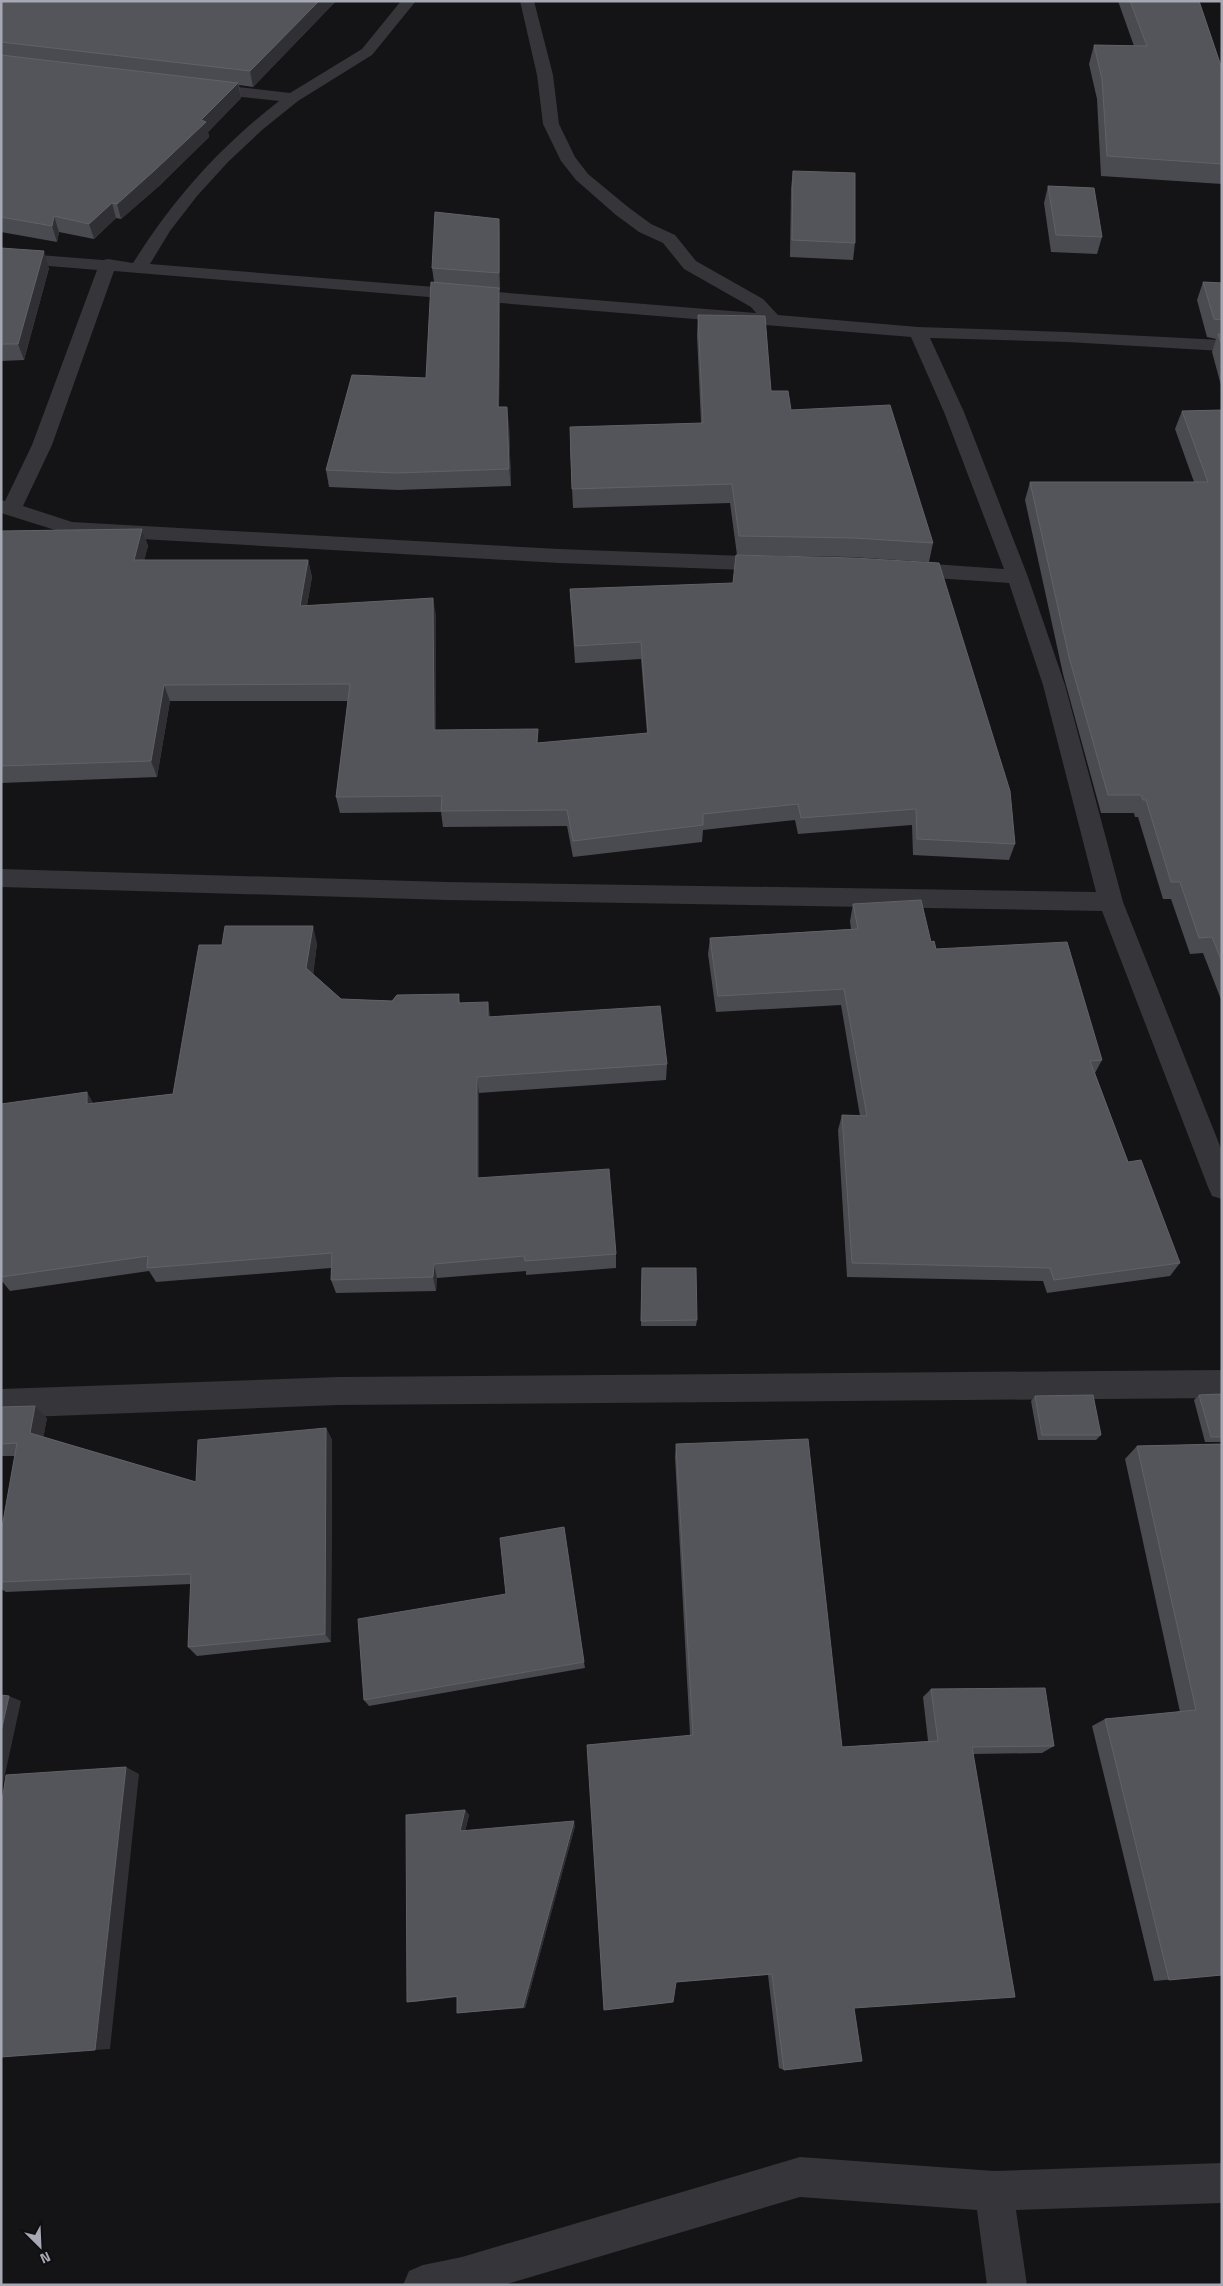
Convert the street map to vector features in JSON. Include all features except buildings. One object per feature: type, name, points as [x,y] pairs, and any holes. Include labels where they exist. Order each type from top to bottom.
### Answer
[{"type":"street","points":[[139,267],[163,229],[191,192],[222,159],[256,127],[294,98],[367,52],[409,1]]},
{"type":"street","points":[[527,1],[545,76],[550,124],[566,158],[582,177],[622,211],[645,228],[669,239],[690,265],[757,302],[774,321]]},
{"type":"street","points":[[188,86],[294,98]]},
{"type":"street","points":[[1,256],[918,332],[1067,337],[1222,346]]},
{"type":"street","points":[[108,264],[42,445],[6,507],[71,528],[559,556],[792,565]]},
{"type":"street","points":[[918,332],[954,412],[1017,577],[1054,685],[1111,902],[1222,1187]]},
{"type":"street","points":[[880,568],[1017,577]]},
{"type":"street","points":[[1,878],[447,891],[1111,902]]},
{"type":"street","points":[[1,1404],[338,1391],[1222,1384]]},
{"type":"street","points":[[423,2285],[462,2277],[800,2177],[994,2191],[1222,2183]]},
{"type":"street","points":[[994,2191],[1007,2285]]}]
